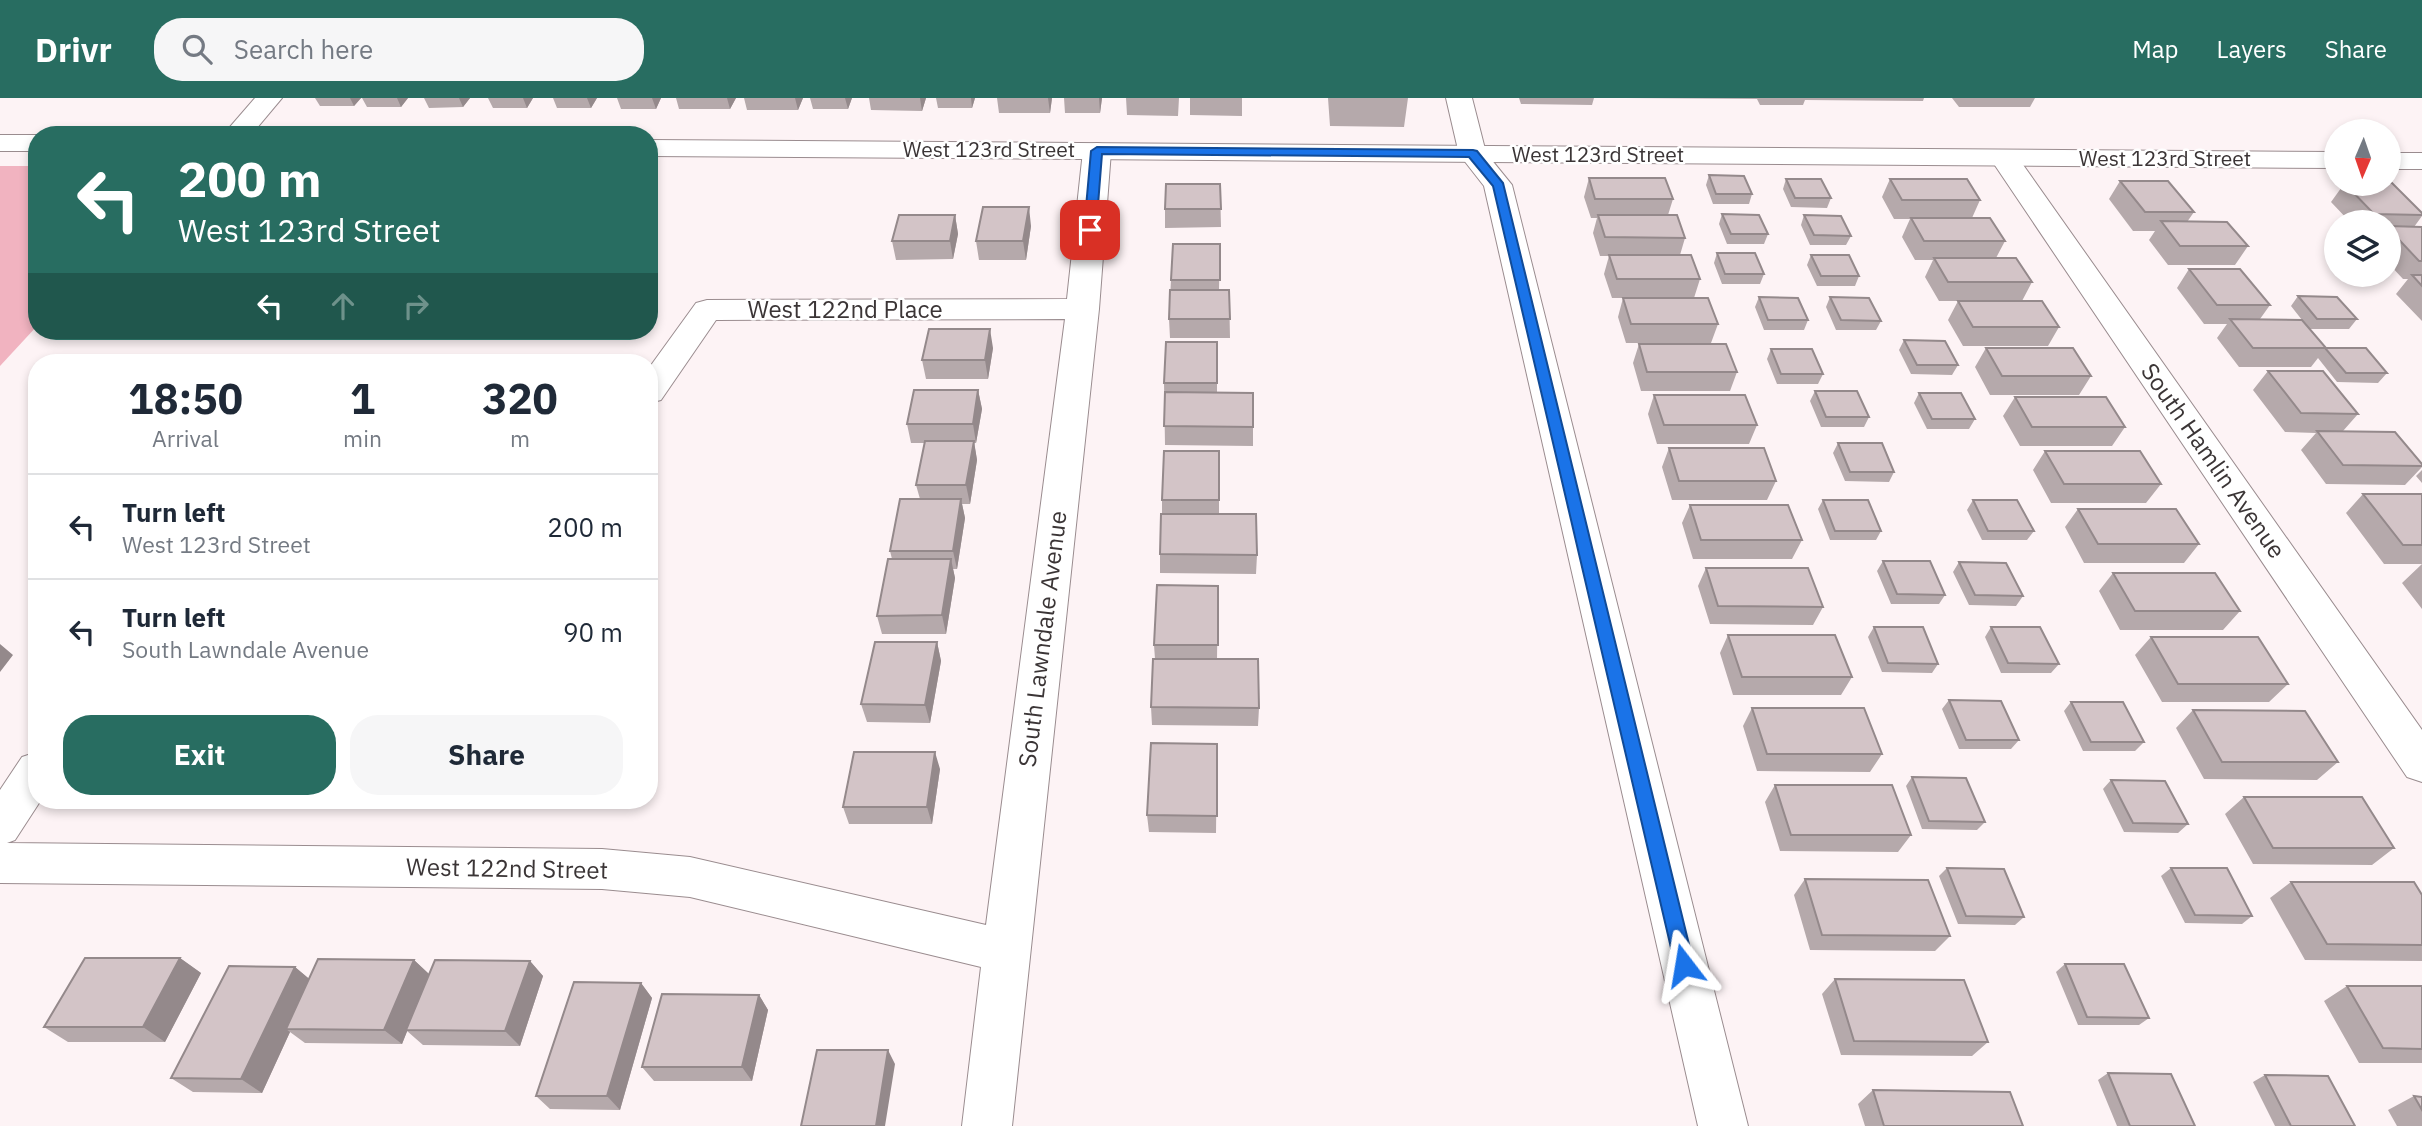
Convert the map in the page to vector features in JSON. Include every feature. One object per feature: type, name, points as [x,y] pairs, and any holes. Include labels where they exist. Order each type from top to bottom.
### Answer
[{"type":"street","points":[[244,126],[269,98]]},
{"type":"street","points":[[1459,98],[1473,154],[1499,185],[1723,1126]]},
{"type":"street","points":[[0,143],[28,143]]},
{"type":"street","name":"West 123rd Street","points":[[658,148],[2324,160]]},
{"type":"street","name":"South Lawndale Avenue","points":[[987,1126],[1005,951],[1083,309],[1097,151]]},
{"type":"street","name":"South Hamlin Avenue","points":[[2004,158],[2422,764]]},
{"type":"street","name":"West 122nd Place","points":[[658,379],[707,310],[1083,309]]},
{"type":"street","points":[[0,827],[28,784]]},
{"type":"street","name":"West 122nd Street","points":[[0,863],[627,872],[690,877],[1005,951]]},
{"type":"shaded area","points":[[0,166],[28,166],[28,336],[0,366]]},
{"type":"building","points":[[1709,175],[1744,176],[1752,194],[1716,194]]},
{"type":"building","points":[[1589,178],[1665,178],[1673,199],[1595,199]]},
{"type":"building","points":[[1786,179],[1821,179],[1831,198],[1795,198]]},
{"type":"building","points":[[1890,179],[1967,179],[1980,200],[1902,200]]},
{"type":"building","points":[[2120,181],[2168,181],[2194,212],[2145,212]]},
{"type":"building","points":[[1166,184],[1220,184],[1221,209],[1165,209]]},
{"type":"building","points":[[2401,192],[2422,215],[2401,215],[2401,210],[2370,210],[2357,196],[2401,196]]},
{"type":"building","points":[[983,207],[1029,207],[1023,241],[976,241]]},
{"type":"building","points":[[1722,214],[1759,215],[1768,234],[1731,234]]},
{"type":"building","points":[[899,215],[955,215],[950,241],[892,241]]},
{"type":"building","points":[[1598,215],[1677,215],[1685,238],[1605,237]]},
{"type":"building","points":[[1804,215],[1841,216],[1851,236],[1814,235]]},
{"type":"building","points":[[1911,218],[1990,218],[2005,241],[1924,241]]},
{"type":"building","points":[[2161,221],[2227,222],[2248,246],[2180,246]]},
{"type":"building","points":[[2401,226],[2422,227],[2422,261],[2401,242]]},
{"type":"building","points":[[1173,244],[1220,244],[1220,280],[1171,280]]},
{"type":"building","points":[[1717,253],[1755,253],[1764,274],[1725,274]]},
{"type":"building","points":[[1609,255],[1691,255],[1700,279],[1617,279]]},
{"type":"building","points":[[1811,255],[1849,255],[1859,276],[1821,276]]},
{"type":"building","points":[[1934,258],[2016,258],[2032,282],[1948,282]]},
{"type":"building","points":[[2189,269],[2240,269],[2270,305],[2217,305]]},
{"type":"building","points":[[2412,275],[2422,275],[2422,286]]},
{"type":"building","points":[[1170,290],[1229,290],[1230,319],[1169,319]]},
{"type":"building","points":[[2298,296],[2337,297],[2357,319],[2317,319]]},
{"type":"building","points":[[1759,297],[1798,298],[1808,320],[1768,320]]},
{"type":"building","points":[[1830,297],[1869,298],[1881,321],[1841,320]]},
{"type":"building","points":[[1623,298],[1708,298],[1718,324],[1631,324]]},
{"type":"building","points":[[1958,301],[2042,301],[2059,327],[1973,327]]},
{"type":"building","points":[[2230,319],[2302,320],[2326,348],[2253,348]]},
{"type":"building","points":[[929,329],[990,329],[985,360],[922,360]]},
{"type":"building","points":[[1904,340],[1945,341],[1958,365],[1917,365]]},
{"type":"building","points":[[1166,342],[1217,342],[1217,383],[1164,383]]},
{"type":"building","points":[[1639,344],[1726,344],[1737,372],[1647,372]]},
{"type":"building","points":[[1986,348],[2073,348],[2091,376],[2002,376]]},
{"type":"building","points":[[2325,348],[2366,348],[2387,373],[2346,373]]},
{"type":"building","points":[[1771,349],[1812,349],[1823,374],[1781,374]]},
{"type":"building","points":[[2268,371],[2323,371],[2358,414],[2301,413]]},
{"type":"building","points":[[914,390],[978,390],[973,424],[907,424]]},
{"type":"building","points":[[1815,391],[1857,391],[1869,417],[1826,417]]},
{"type":"building","points":[[1165,392],[1253,393],[1253,427],[1164,426]]},
{"type":"building","points":[[1919,393],[1961,393],[1975,419],[1932,419]]},
{"type":"building","points":[[1654,395],[1745,395],[1757,425],[1664,425]]},
{"type":"building","points":[[2015,397],[2106,397],[2125,427],[2032,427]]},
{"type":"building","points":[[2317,431],[2395,432],[2422,466],[2343,465]]},
{"type":"building","points":[[925,441],[974,441],[966,485],[916,485]]},
{"type":"building","points":[[1838,443],[1882,443],[1894,472],[1850,472]]},
{"type":"building","points":[[1669,448],[1764,448],[1776,481],[1679,481]]},
{"type":"building","points":[[1164,451],[1219,451],[1219,500],[1162,500]]},
{"type":"building","points":[[2045,451],[2140,451],[2161,484],[2064,484]]},
{"type":"building","points":[[2363,494],[2422,494],[2422,545],[2403,545]]},
{"type":"building","points":[[900,499],[961,499],[953,551],[890,551]]},
{"type":"building","points":[[1823,500],[1868,500],[1881,531],[1835,531]]},
{"type":"building","points":[[1973,500],[2017,500],[2034,531],[1988,531]]},
{"type":"building","points":[[1690,505],[1788,505],[1802,540],[1701,540]]},
{"type":"building","points":[[2078,509],[2176,509],[2199,544],[2098,544]]},
{"type":"building","points":[[1161,514],[1256,514],[1257,555],[1160,554]]},
{"type":"building","points":[[888,559],[951,559],[942,615],[877,616]]},
{"type":"building","points":[[1883,561],[1930,561],[1945,595],[1897,594]]},
{"type":"building","points":[[1959,562],[2006,563],[2023,596],[1975,595]]},
{"type":"building","points":[[1706,568],[1808,568],[1823,607],[1718,606]]},
{"type":"building","points":[[2113,573],[2215,573],[2240,611],[2135,611]]},
{"type":"building","points":[[1157,585],[1218,586],[1218,645],[1154,645]]},
{"type":"building","points":[[1874,627],[1923,627],[1938,664],[1888,663]]},
{"type":"building","points":[[1991,627],[2040,627],[2059,664],[2008,663]]},
{"type":"building","points":[[1728,635],[1835,635],[1852,677],[1742,677]]},
{"type":"building","points":[[2151,637],[2258,637],[2288,684],[2178,684]]},
{"type":"building","points":[[875,642],[937,642],[925,705],[861,704]]},
{"type":"building","points":[[1153,659],[1258,659],[1259,708],[1151,707]]},
{"type":"building","points":[[1949,700],[2001,701],[2019,740],[1966,740]]},
{"type":"building","points":[[2071,702],[2123,702],[2144,742],[2091,742]]},
{"type":"building","points":[[1752,708],[1864,708],[1882,754],[1767,754]]},
{"type":"building","points":[[2193,710],[2305,711],[2338,762],[2222,762]]},
{"type":"building","points":[[1151,743],[1217,744],[1217,816],[1147,815]]},
{"type":"building","points":[[854,752],[935,752],[927,807],[843,807]]},
{"type":"building","points":[[1912,777],[1966,778],[1985,822],[1929,821]]},
{"type":"building","points":[[2111,780],[2165,781],[2188,824],[2133,823]]},
{"type":"building","points":[[1775,785],[1892,785],[1911,835],[1791,835]]},
{"type":"building","points":[[2244,797],[2362,797],[2394,848],[2273,848]]},
{"type":"building","points":[[1947,868],[2004,869],[2024,917],[1966,916]]},
{"type":"building","points":[[2171,868],[2227,868],[2252,916],[2195,915]]},
{"type":"building","points":[[1805,879],[1928,880],[1950,936],[1822,935]]},
{"type":"building","points":[[2291,882],[2414,882],[2422,895],[2422,945],[2327,944]]},
{"type":"building","points":[[85,958],[180,958],[143,1027],[44,1027]]},
{"type":"building","points":[[318,959],[414,960],[384,1030],[286,1029]]},
{"type":"building","points":[[435,960],[530,961],[505,1031],[406,1030]]},
{"type":"building","points":[[2065,964],[2124,964],[2149,1018],[2087,1017]]},
{"type":"building","points":[[229,966],[295,967],[241,1079],[171,1078]]},
{"type":"building","points":[[1835,979],[1964,980],[1988,1042],[1854,1041]]},
{"type":"building","points":[[574,982],[641,983],[607,1096],[536,1096]]},
{"type":"building","points":[[2347,986],[2422,986],[2422,1049],[2383,1048]]},
{"type":"building","points":[[662,994],[759,995],[742,1067],[642,1067]]},
{"type":"building","points":[[817,1050],[888,1050],[876,1126],[801,1126]]},
{"type":"building","points":[[2108,1073],[2171,1074],[2195,1126],[2130,1126]]},
{"type":"building","points":[[2265,1075],[2328,1076],[2355,1126],[2291,1126]]},
{"type":"building","points":[[1873,1090],[2010,1092],[2023,1126],[1884,1126]]},
{"type":"building","points":[[2414,1096],[2422,1097],[2422,1110]]},
{"type":"route","points":[[1090,230],[1097,151],[1473,154],[1499,185],[1684,965]]}]
